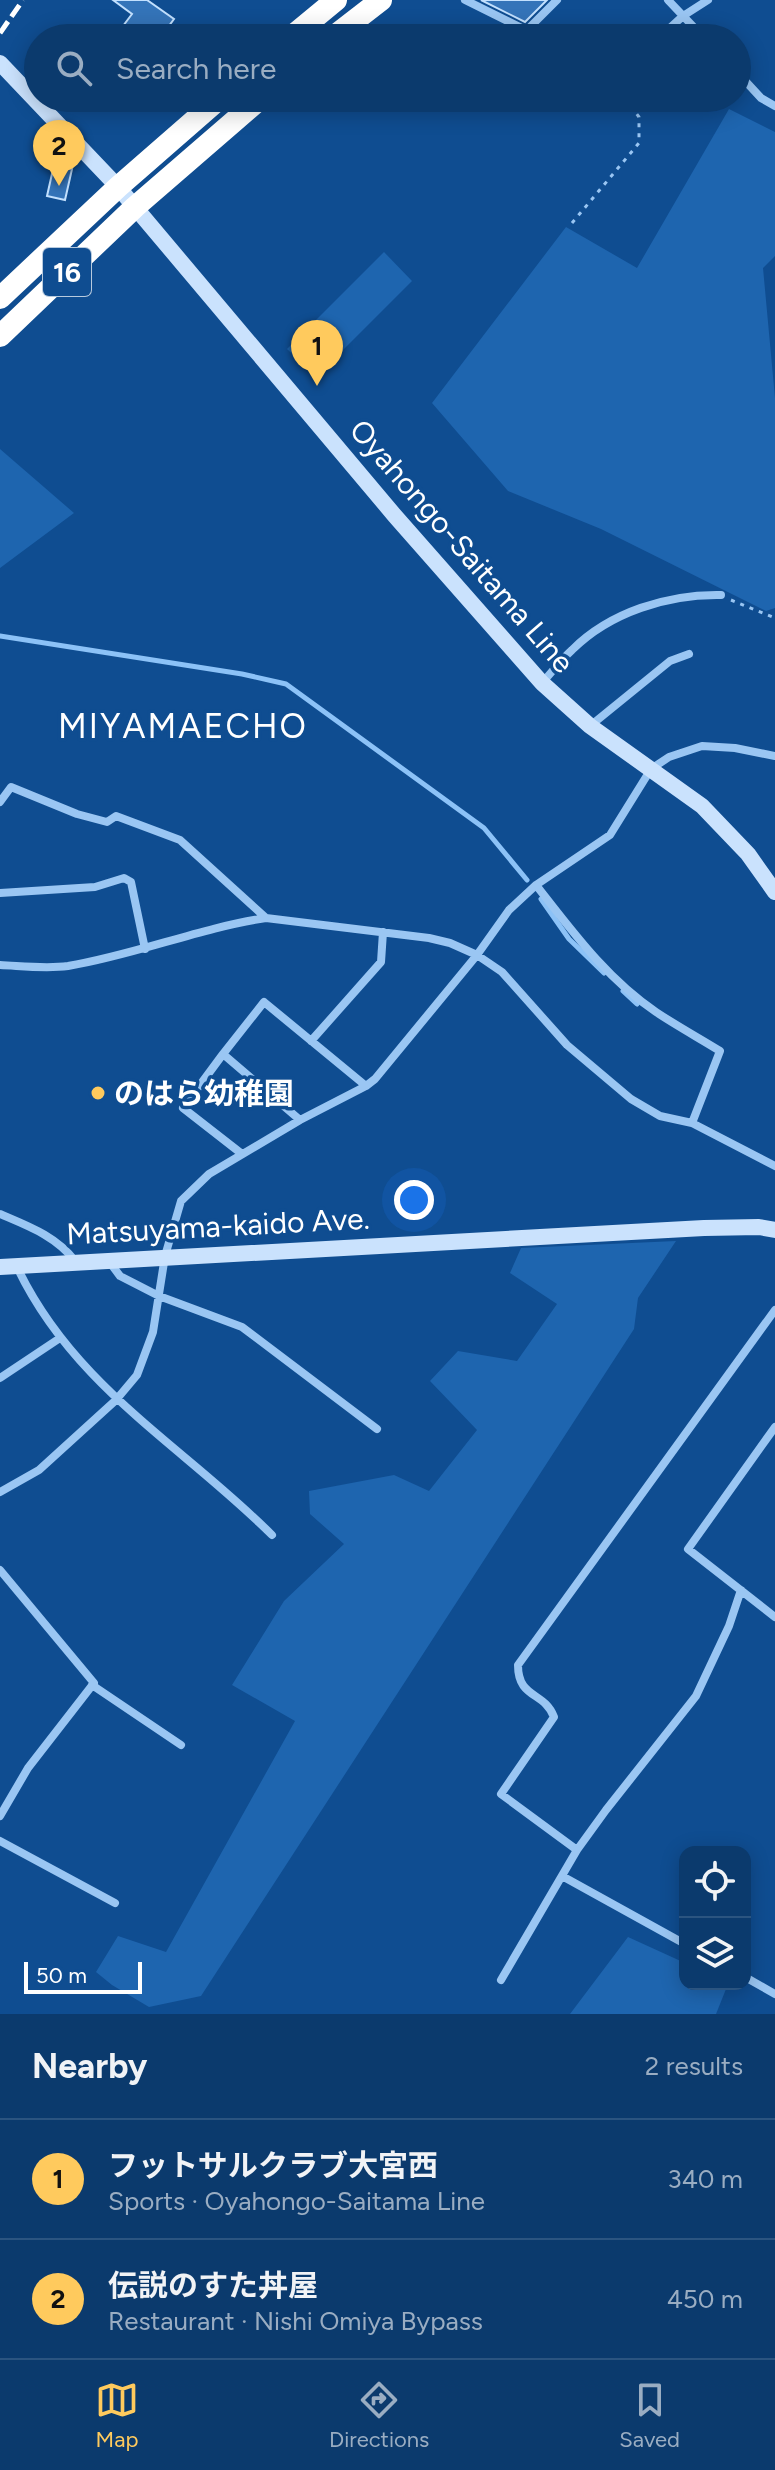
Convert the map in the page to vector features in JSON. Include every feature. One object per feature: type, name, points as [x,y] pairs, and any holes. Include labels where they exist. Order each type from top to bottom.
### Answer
[{"type":"highway","points":[[307,24],[336,0]]},
{"type":"highway","points":[[350,24],[381,0]]},
{"type":"highway","name":"16","points":[[0,298],[118,187],[204,112]]},
{"type":"highway","name":"16","points":[[0,336],[135,207],[245,112]]},
{"type":"main road","name":"Oyahongo-Saitama Line","points":[[0,63],[24,88]]},
{"type":"main road","name":"Oyahongo-Saitama Line","points":[[47,112],[118,187],[385,505],[542,683],[590,726],[702,806],[748,854],[775,892]]},
{"type":"main road","name":"Matsuyama-kaido Ave.","points":[[8,1266],[704,1228],[759,1227],[775,1230]]},
{"type":"street","points":[[465,0],[515,24]]},
{"type":"street","points":[[533,24],[557,0]]},
{"type":"street","points":[[668,0],[691,24]]},
{"type":"street","points":[[674,24],[708,0]]},
{"type":"street","points":[[751,87],[775,106]]},
{"type":"street","points":[[542,683],[573,648],[605,624],[642,607],[692,594],[721,595]]},
{"type":"street","points":[[590,726],[670,661],[689,654]]},
{"type":"street","points":[[0,1492],[39,1470],[116,1400],[137,1375],[153,1332],[165,1256],[181,1201],[209,1174],[375,1079],[477,955],[509,910],[536,885],[610,835],[651,769],[669,757],[702,746],[735,748],[775,756]]},
{"type":"street","points":[[0,802],[11,787],[77,814],[107,822],[116,816],[180,840],[266,918]]},
{"type":"street","points":[[0,893],[95,887],[124,878],[131,882],[145,949]]},
{"type":"street","points":[[536,885],[585,947],[617,980],[654,1011],[720,1051],[692,1123]]},
{"type":"street","points":[[0,965],[65,966],[266,918],[450,943],[477,955],[502,972],[567,1045],[631,1099],[660,1116],[692,1123],[775,1166]]},
{"type":"street","points":[[311,1041],[381,962],[383,932]]},
{"type":"street","points":[[242,1154],[183,1108],[264,1002],[366,1086]]},
{"type":"street","points":[[223,1054],[300,1120]]},
{"type":"street","points":[[0,1214],[50,1236],[76,1261]]},
{"type":"street","points":[[108,1260],[120,1276],[159,1296],[242,1327],[377,1429]]},
{"type":"street","points":[[8,1266],[25,1283],[60,1338],[116,1400],[272,1535]]},
{"type":"street","points":[[577,1850],[501,1794],[554,1717],[550,1707],[518,1679],[518,1665],[775,1310]]},
{"type":"street","points":[[0,1378],[60,1338]]},
{"type":"street","points":[[775,1427],[688,1549],[775,1617]]},
{"type":"street","points":[[0,1570],[94,1683],[28,1768],[0,1816]]},
{"type":"street","points":[[501,1980],[577,1850],[696,1696],[729,1626],[741,1590]]},
{"type":"street","points":[[92,1685],[181,1745]]},
{"type":"street","points":[[0,1841],[115,1903]]},
{"type":"street","points":[[562,1876],[679,1941]]},
{"type":"street","points":[[751,1980],[775,1994]]},
{"type":"path","points":[[572,223],[639,143],[639,117],[635,112]]},
{"type":"path","points":[[721,595],[775,618]]},
{"type":"shaded area","points":[[727,112],[735,112],[775,132],[775,256],[763,268],[775,398],[775,608],[766,611],[601,529],[508,491],[432,403],[566,227],[637,268]]},
{"type":"shaded area","points":[[384,252],[412,281],[316,377],[287,349]]},
{"type":"shaded area","points":[[0,449],[74,513],[0,568]]},
{"type":"shaded area","points":[[676,1241],[638,1298],[634,1329],[201,1996],[149,2007],[112,1985],[96,1972],[118,1936],[166,1952],[295,1721],[232,1685],[284,1601],[344,1544],[310,1514],[309,1491],[394,1475],[429,1491],[477,1430],[430,1381],[458,1351],[517,1361],[557,1304],[510,1273],[521,1248]]},
{"type":"shaded area","points":[[628,1937],[679,1960],[679,1990],[726,1990],[716,2014],[570,2014]]},
{"type":"building","points":[[113,0],[147,0],[174,19],[170,24],[124,24],[132,14]]},
{"type":"building","points":[[481,0],[547,0],[525,22]]},
{"type":"building","points":[[54,165],[72,169],[65,200],[47,196]]},
{"type":"waterway","points":[[0,636],[242,674],[286,684],[484,828],[527,880]]},
{"type":"waterway","points":[[541,899],[569,939],[604,973]]},
{"type":"waterway","points":[[623,991],[637,1004]]},
{"type":"railway","points":[[0,33],[23,0]]},
{"type":"place","name":"伝説のすた丼屋","points":[[59,186]]},
{"type":"place","name":"フットサルクラブ大宮西","points":[[317,386]]},
{"type":"place","name":"のはら幼稚園","points":[[98,1093]]},
{"type":"district","name":"MIYAMAECHO","points":[[183,726]]}]
